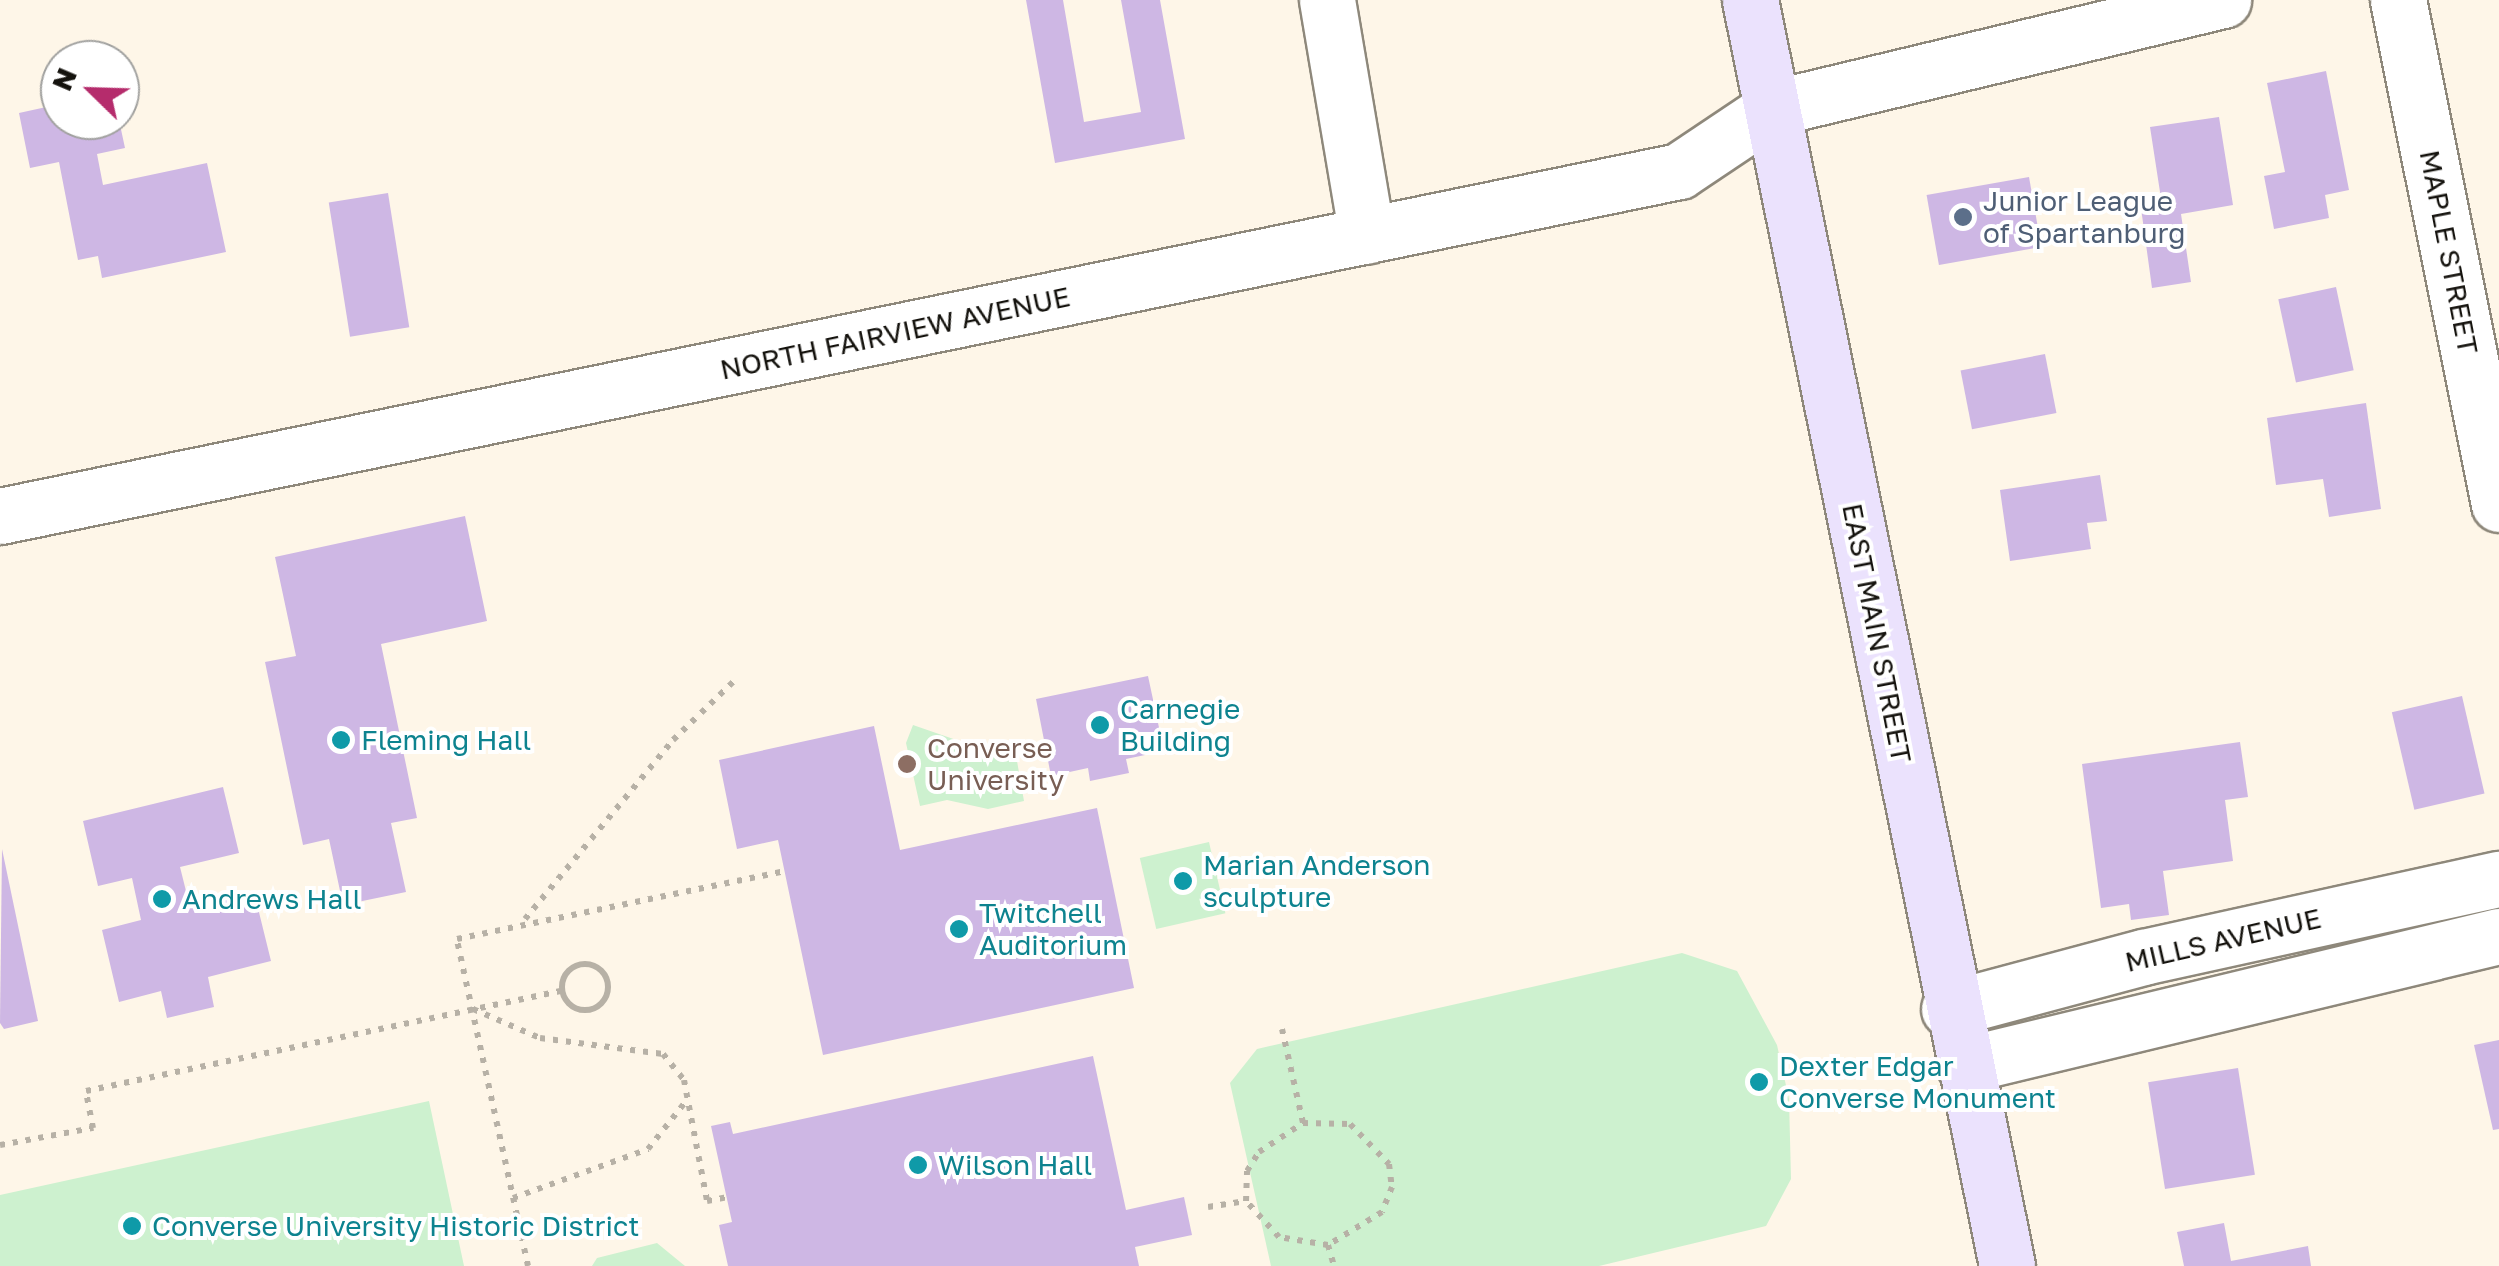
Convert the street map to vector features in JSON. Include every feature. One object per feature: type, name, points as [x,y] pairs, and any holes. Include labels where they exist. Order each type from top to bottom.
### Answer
[{"type":"main road","name":"EAST MAIN STREET","points":[[1750,0],[1949,1009],[2007,1266]]},
{"type":"street","points":[[1327,0],[1367,236]]},
{"type":"street","points":[[1773,108],[2223,0]]},
{"type":"street","name":"MAPLE STREET","points":[[2398,0],[2499,504]]},
{"type":"street","name":"NORTH FAIRVIEW AVENUE","points":[[0,516],[1680,171],[1773,108]]},
{"type":"street","name":"MILLS AVENUE","points":[[1949,1009],[2142,957],[2499,879]]},
{"type":"street","points":[[1964,1065],[2499,936]]},
{"type":"path","points":[[525,918],[672,740],[734,681]]},
{"type":"path","points":[[528,1266],[456,939],[525,918],[784,871]]},
{"type":"path","points":[[582,964],[599,968],[608,984],[604,1001],[589,1011],[571,1006],[562,991],[566,973],[582,964]]},
{"type":"path","points":[[0,1146],[93,1128],[86,1091],[562,991]]},
{"type":"path","points":[[472,1008],[540,1038],[663,1054],[688,1099],[707,1201],[726,1197]]},
{"type":"path","points":[[1282,1030],[1303,1123]]},
{"type":"path","points":[[513,1198],[648,1149],[688,1099]]},
{"type":"path","points":[[1303,1123],[1350,1124],[1374,1140],[1389,1164],[1392,1188],[1382,1212],[1328,1245],[1280,1237],[1246,1201],[1247,1171],[1259,1152],[1303,1123]]},
{"type":"path","points":[[1208,1207],[1246,1201]]},
{"type":"path","points":[[1328,1245],[1334,1266]]},
{"type":"green space","points":[[913,725],[1017,761],[1024,801],[988,809],[947,800],[920,806],[906,743]]},
{"type":"green space","points":[[1209,842],[1225,913],[1156,929],[1140,858]]},
{"type":"green space","points":[[1682,953],[1737,971],[1777,1045],[1789,1099],[1791,1179],[1766,1226],[1599,1266],[1271,1266],[1230,1083],[1257,1049]]},
{"type":"green space","points":[[429,1101],[464,1266],[0,1266],[0,1195]]},
{"type":"green space","points":[[657,1243],[685,1266],[592,1266],[597,1258]]},
{"type":"building","points":[[1026,0],[1063,0],[1084,122],[1141,112],[1121,0],[1160,0],[1185,139],[1055,163]]},
{"type":"building","points":[[2326,71],[2349,190],[2325,195],[2329,218],[2274,229],[2264,176],[2285,172],[2267,83]]},
{"type":"building","points":[[40,108],[40,140],[123,140],[125,148],[97,154],[103,185],[207,163],[226,252],[102,278],[98,256],[78,260],[59,162],[30,168],[19,113]]},
{"type":"building","points":[[2219,117],[2233,205],[2181,214],[2191,282],[2152,288],[2141,208],[2162,205],[2150,127]]},
{"type":"building","points":[[2029,177],[2041,247],[1939,265],[1927,195]]},
{"type":"building","points":[[388,193],[409,327],[350,337],[329,202]]},
{"type":"building","points":[[2336,287],[2354,370],[2296,382],[2278,299]]},
{"type":"building","points":[[2045,354],[2056,413],[1972,429],[1961,370]]},
{"type":"building","points":[[2366,403],[2381,509],[2329,517],[2323,479],[2276,485],[2267,418]]},
{"type":"building","points":[[2100,475],[2107,521],[2087,523],[2091,549],[2010,561],[2000,490]]},
{"type":"building","name":"Fleming Hall","points":[[465,516],[487,621],[381,644],[417,818],[391,823],[406,892],[343,905],[329,839],[303,845],[265,662],[296,656],[275,557]]},
{"type":"building","name":"Carnegie Building","points":[[1148,676],[1164,751],[1126,759],[1129,773],[1090,781],[1088,768],[1051,776],[1036,699]]},
{"type":"building","points":[[2462,696],[2484,793],[2414,810],[2392,712]]},
{"type":"building","name":"Twitchell Auditorium","points":[[874,726],[900,850],[1097,808],[1134,988],[823,1055],[778,840],[737,849],[719,760]]},
{"type":"building","points":[[2240,742],[2248,797],[2225,800],[2233,861],[2163,871],[2169,915],[2131,920],[2129,904],[2101,908],[2082,764]]},
{"type":"building","name":"Andrews Hall","points":[[223,787],[239,853],[180,867],[190,907],[254,892],[271,961],[208,977],[214,1007],[167,1018],[161,991],[119,1002],[102,930],[141,920],[132,878],[98,886],[83,821]]},
{"type":"building","points":[[2,849],[38,1021],[4,1029],[0,1023]]},
{"type":"building","points":[[2499,1040],[2499,1129],[2493,1130],[2474,1045]]},
{"type":"building","name":"Wilson Hall","points":[[1093,1056],[1126,1210],[1184,1197],[1192,1235],[1135,1247],[1139,1266],[728,1266],[719,1225],[732,1222],[711,1126],[730,1122],[733,1134]]},
{"type":"building","points":[[2238,1068],[2255,1175],[2165,1189],[2148,1082]]},
{"type":"building","points":[[2224,1223],[2231,1261],[2308,1246],[2311,1266],[2184,1266],[2177,1232]]},
{"type":"place","name":"Junior League of Spartanburg","points":[[1963,217]]},
{"type":"place","name":"Carnegie Building","points":[[1100,725]]},
{"type":"place","name":"Fleming Hall","points":[[341,740]]},
{"type":"place","name":"Converse University","points":[[907,764]]},
{"type":"place","name":"Marian Anderson sculpture","points":[[1183,881]]},
{"type":"place","name":"Andrews Hall","points":[[162,899]]},
{"type":"place","name":"Twitchell Auditorium","points":[[959,929]]},
{"type":"place","name":"Dexter Edgar Converse Monument","points":[[1759,1082]]},
{"type":"place","name":"Wilson Hall","points":[[918,1165]]},
{"type":"place","name":"Converse University Historic District","points":[[132,1226]]}]
